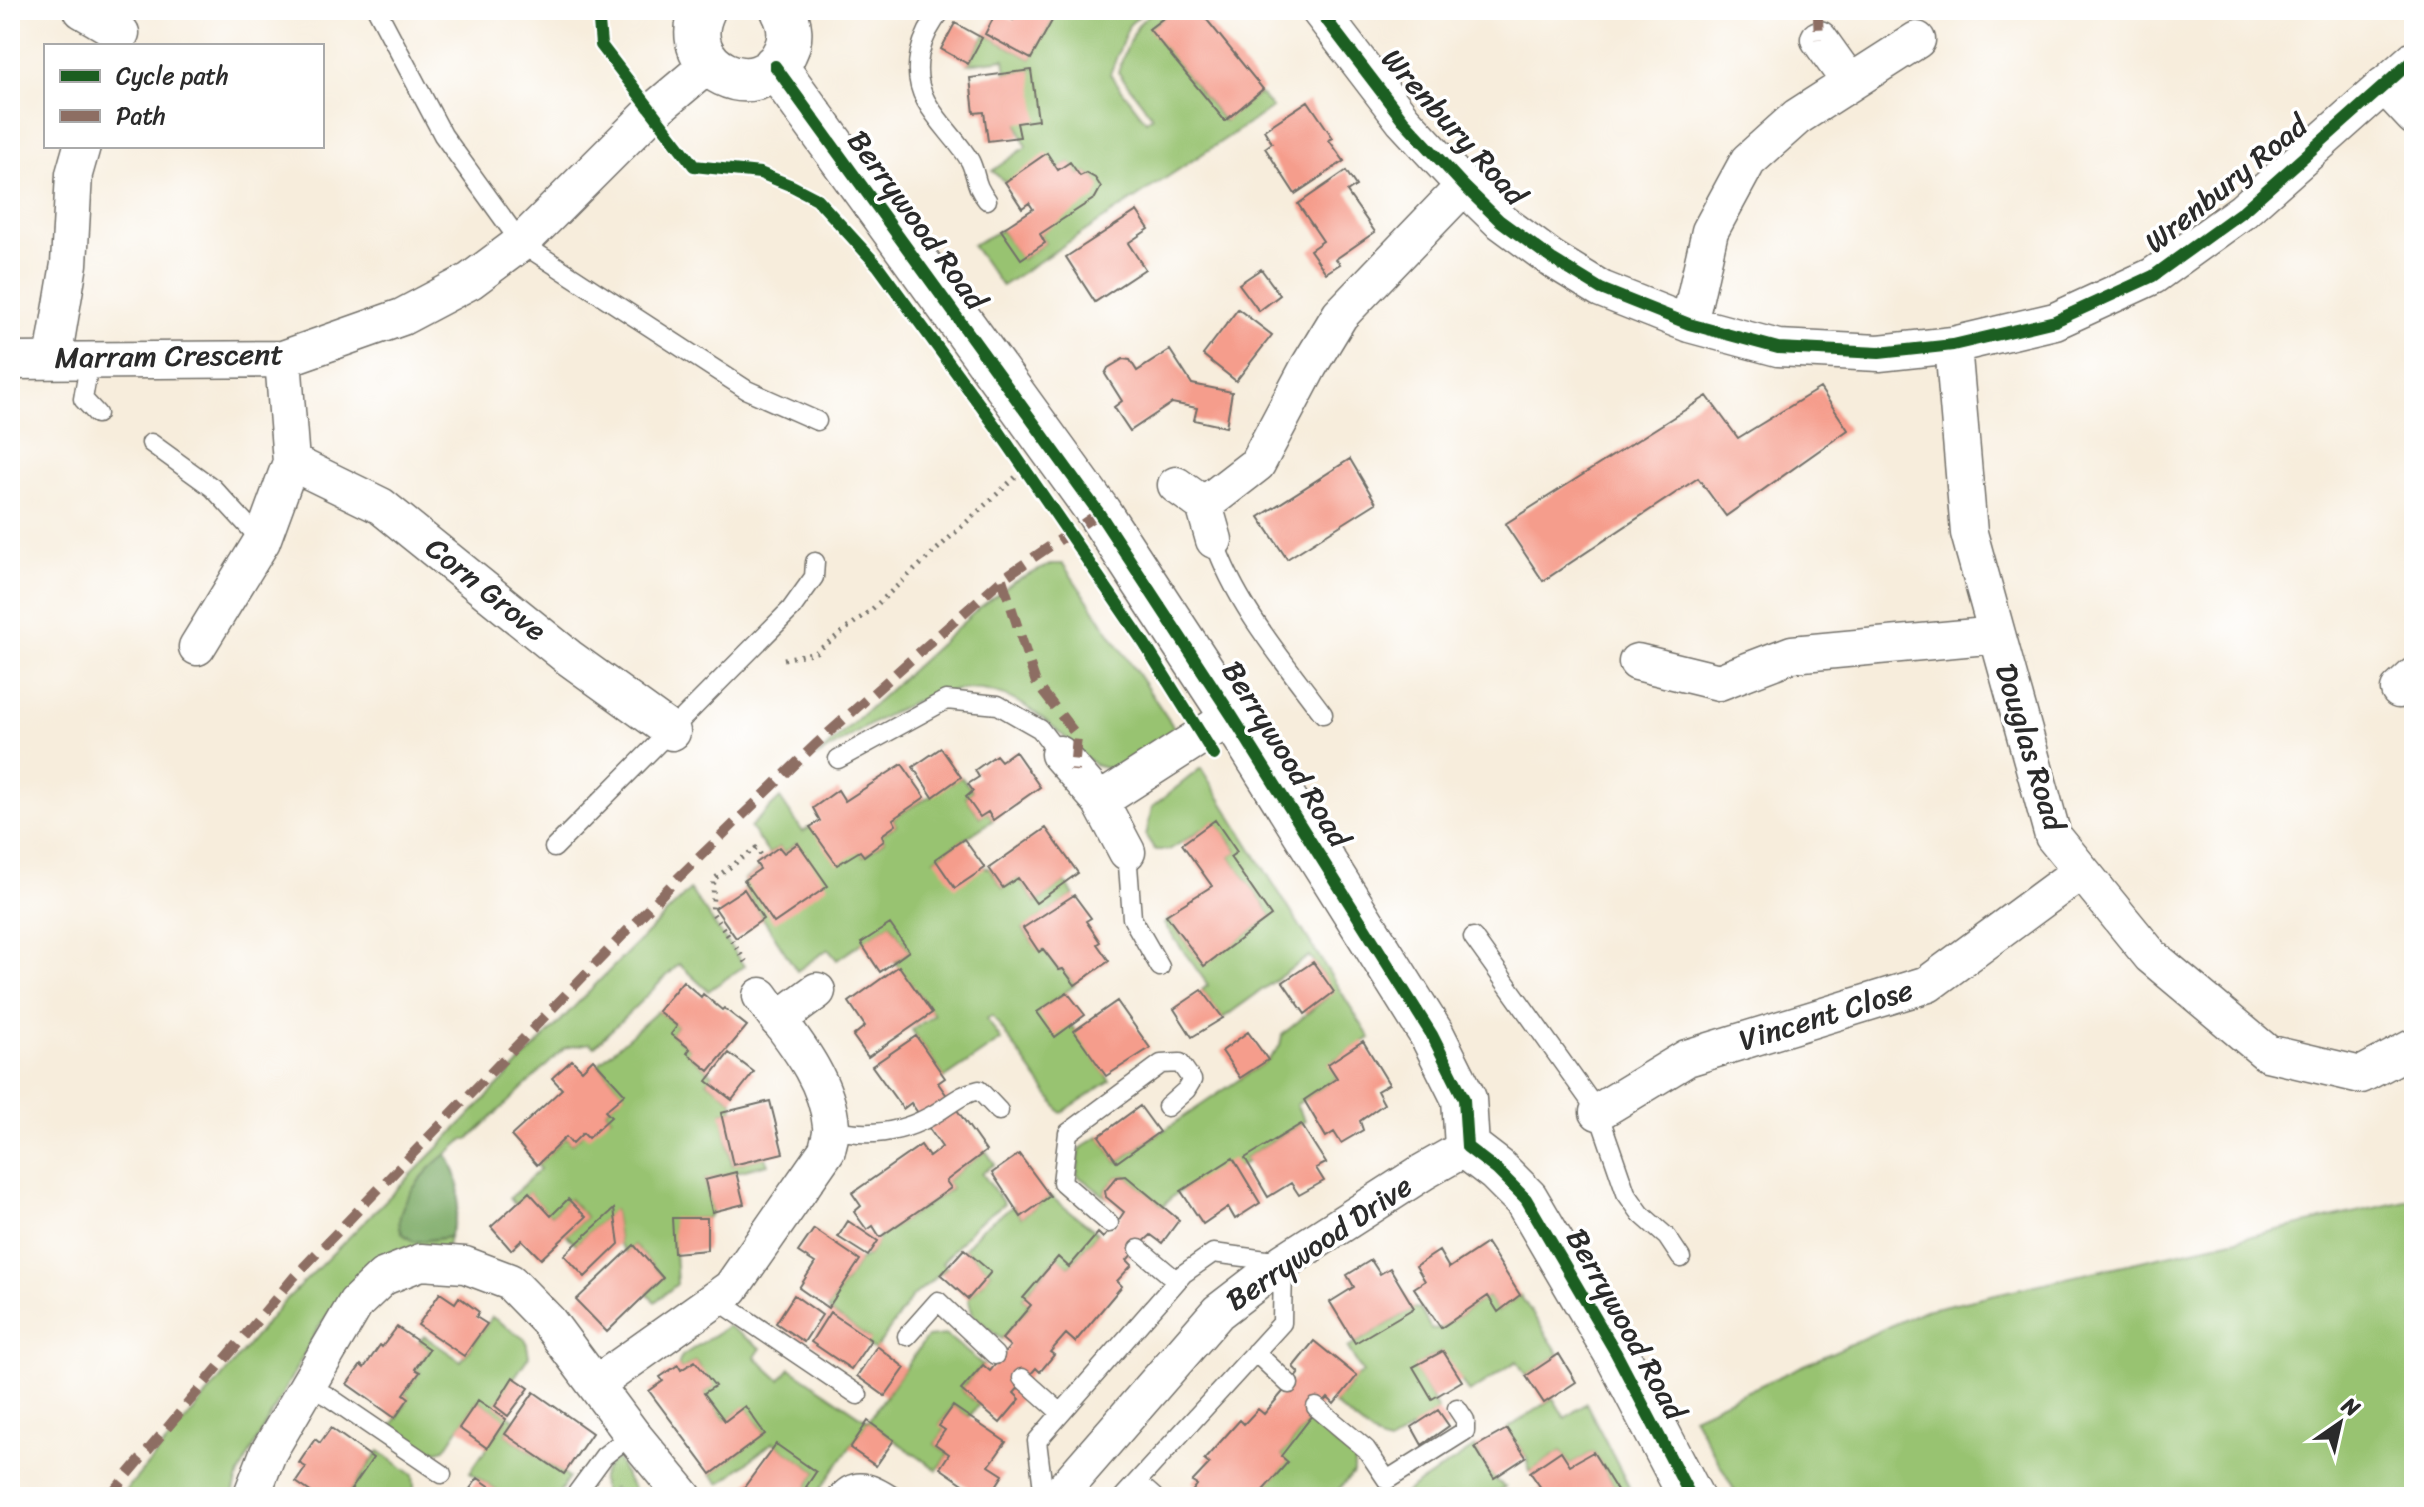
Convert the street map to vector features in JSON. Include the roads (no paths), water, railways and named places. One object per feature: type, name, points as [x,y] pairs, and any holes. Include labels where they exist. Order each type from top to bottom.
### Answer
[{"type":"street","points":[[82,10],[123,30]]},
{"type":"street","points":[[703,10],[697,35],[700,51],[720,73],[749,79],[763,75],[784,55],[789,42],[789,28],[783,10]]},
{"type":"street","name":"Wrenbury Road","points":[[1319,10],[1403,120],[1464,186],[1499,220],[1564,267],[1601,289],[1689,324],[1778,348],[1879,353],[1953,345],[2055,321],[2153,276],[2243,211],[2414,59]]},
{"type":"street","points":[[1819,39],[1849,81]]},
{"type":"street","points":[[1689,324],[1710,231],[1748,161],[1797,117],[1917,40]]},
{"type":"street","name":"Marram Crescent","points":[[10,361],[283,359],[402,317],[470,281],[521,243],[652,112],[709,64]]},
{"type":"street","name":"Berrywood Road","points":[[775,66],[1099,513],[1232,716],[1432,1035],[1464,1099],[1467,1147],[1497,1170],[1526,1199],[1616,1353],[1691,1497]]},
{"type":"street","points":[[2384,85],[2414,117]]},
{"type":"street","points":[[53,359],[69,264],[74,174],[81,148]]},
{"type":"street","name":"Wrenbury Road","points":[[1214,540],[1190,495],[1257,464],[1340,315],[1464,186]]},
{"type":"street","name":"Douglas Road","points":[[1953,345],[1969,533],[2053,836],[2151,956],[2267,1053],[2361,1075],[2414,1047]]},
{"type":"street","points":[[197,647],[262,541],[291,462],[283,359]]},
{"type":"street","name":"Corn Grove","points":[[291,462],[381,506],[568,657],[672,732]]},
{"type":"street","points":[[1637,662],[1719,682],[1792,654],[1997,635]]},
{"type":"street","points":[[1100,801],[1232,716]]},
{"type":"street","points":[[1059,754],[1100,801],[1127,852]]},
{"type":"street","name":"Vincent Close","points":[[1598,1112],[1687,1058],[1928,984],[2081,871]]},
{"type":"street","points":[[596,1384],[731,1288],[827,1150],[832,1129],[825,1094],[763,995],[817,991]]},
{"type":"street","name":"Berrywood Drive","points":[[1057,1497],[1218,1312],[1283,1262],[1467,1147]]},
{"type":"street","points":[[251,1497],[268,1453],[356,1303],[383,1277],[421,1262],[465,1265],[510,1282],[548,1321],[632,1434],[684,1497]]},
{"type":"lane","points":[[377,10],[443,135],[521,243],[747,390],[817,421]]},
{"type":"lane","points":[[942,10],[927,30],[922,43],[918,57],[919,78],[925,99],[971,163],[978,190],[987,200]]},
{"type":"lane","points":[[90,359],[83,399],[97,414]]},
{"type":"lane","points":[[151,443],[213,488],[262,541]]},
{"type":"lane","points":[[1214,540],[1224,572],[1282,660],[1323,714]]},
{"type":"lane","points":[[554,848],[791,609],[814,577],[815,562]]},
{"type":"lane","points":[[838,759],[946,700],[998,705],[1040,729],[1059,754]]},
{"type":"lane","points":[[1127,852],[1132,918],[1160,967]]},
{"type":"lane","points":[[1473,937],[1598,1112],[1626,1193],[1641,1214],[1667,1237],[1681,1258]]},
{"type":"lane","points":[[1109,1223],[1062,1182],[1068,1133],[1161,1064],[1180,1063],[1192,1080],[1167,1107]]},
{"type":"lane","points":[[832,1129],[876,1134],[903,1128],[929,1117],[966,1093],[979,1090],[999,1111]]},
{"type":"lane","points":[[1139,1249],[1177,1281]]},
{"type":"lane","points":[[1044,1497],[1037,1441],[1177,1281],[1213,1253],[1283,1262],[1282,1323],[1123,1497]]},
{"type":"lane","points":[[716,1299],[858,1395]]},
{"type":"lane","points":[[907,1336],[938,1301],[995,1355]]},
{"type":"lane","points":[[1255,1352],[1289,1384]]},
{"type":"lane","points":[[1022,1378],[1061,1413]]},
{"type":"lane","points":[[307,1385],[442,1474]]},
{"type":"lane","points":[[1316,1407],[1366,1449],[1387,1480],[1465,1431],[1465,1420],[1457,1408]]},
{"type":"lane","points":[[574,1497],[604,1456],[632,1434]]},
{"type":"lane","points":[[836,1497],[850,1483],[859,1482],[877,1486],[894,1497]]},
{"type":"lane","points":[[1137,1482],[1154,1497]]}]
